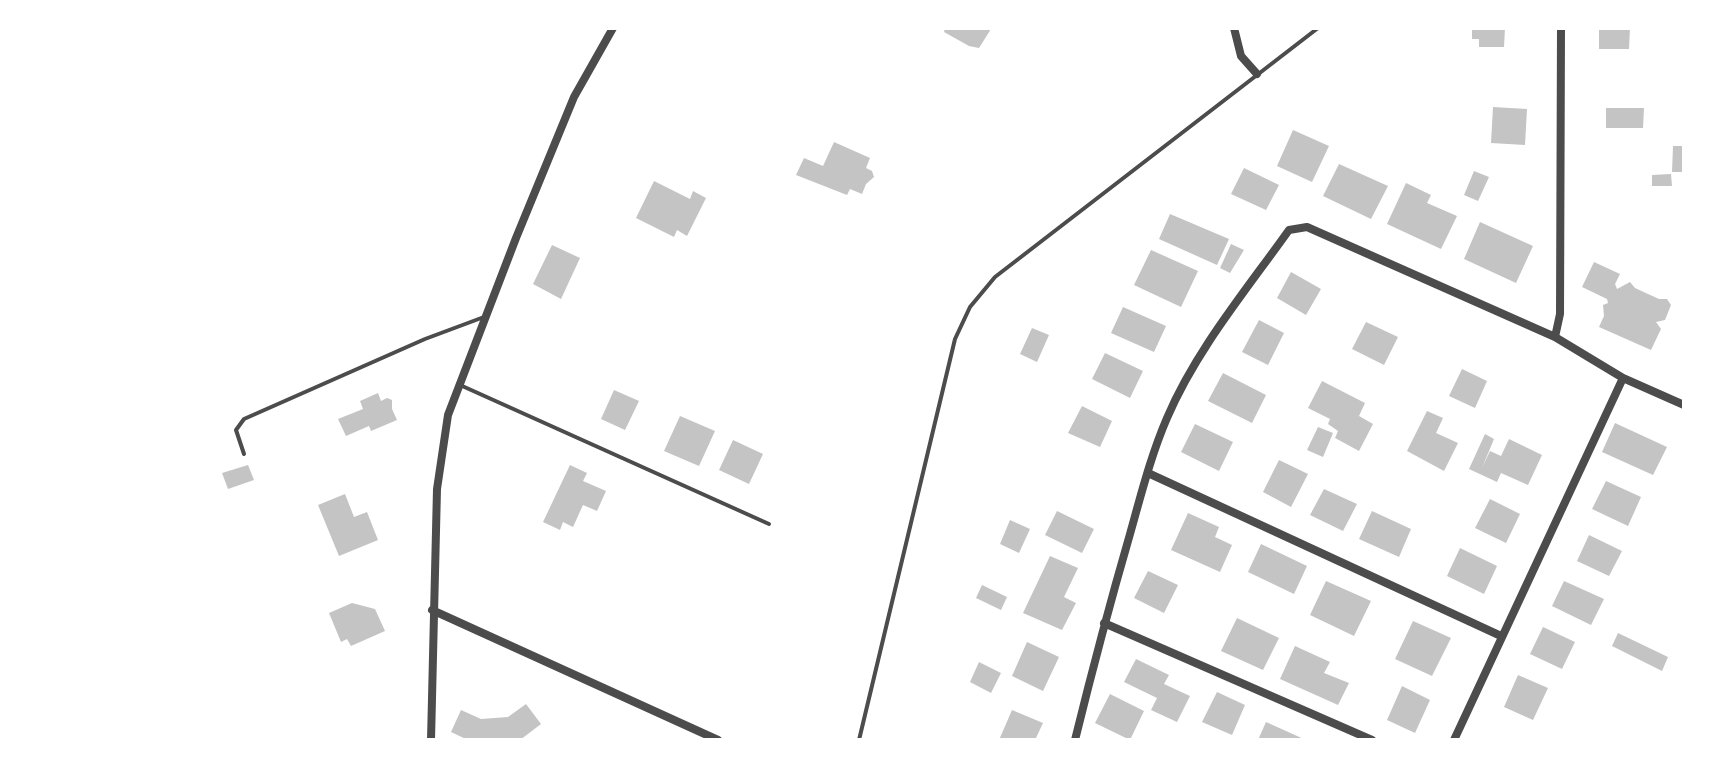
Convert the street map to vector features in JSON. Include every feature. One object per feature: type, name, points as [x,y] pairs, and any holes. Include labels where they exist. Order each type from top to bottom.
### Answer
[{"type":"street","points":[[431,740],[437,489],[448,415],[574,97],[613,28]]},
{"type":"street","points":[[1234,28],[1241,56],[1257,74]]},
{"type":"street","points":[[1555,337],[1560,314],[1561,28]]},
{"type":"street","points":[[1075,740],[1104,623],[1167,417],[1193,370],[1289,230],[1307,227],[1555,337],[1623,378],[1684,405]]},
{"type":"street","points":[[1454,740],[1623,378]]},
{"type":"street","points":[[1148,473],[1501,636]]},
{"type":"street","points":[[432,610],[718,740]]},
{"type":"street","points":[[1104,623],[1372,740]]},
{"type":"lane","points":[[859,740],[955,339],[970,307],[995,277],[1318,28]]},
{"type":"lane","points":[[244,454],[236,430],[244,419],[388,354],[486,317]]},
{"type":"lane","points":[[460,385],[769,524]]},
{"type":"building","points":[[945,28],[991,29],[979,48],[944,32]]},
{"type":"building","points":[[1472,28],[1505,28],[1504,47],[1479,47],[1479,39],[1472,39]]},
{"type":"building","points":[[1599,28],[1630,28],[1629,49],[1599,49]]},
{"type":"building","points":[[1493,107],[1527,109],[1525,145],[1491,143]]},
{"type":"building","points":[[1606,108],[1644,108],[1643,128],[1606,128]]},
{"type":"building","points":[[1293,130],[1329,146],[1312,182],[1277,166]]},
{"type":"building","points":[[834,142],[870,158],[866,168],[872,171],[874,177],[866,184],[862,194],[850,189],[847,195],[796,175],[804,158],[823,166]]},
{"type":"building","points":[[1673,146],[1684,146],[1684,172],[1672,172]]},
{"type":"building","points":[[1339,164],[1388,186],[1371,219],[1323,196]]},
{"type":"building","points":[[1244,168],[1279,185],[1266,210],[1231,194]]},
{"type":"building","points":[[1474,171],[1489,177],[1478,201],[1464,195]]},
{"type":"building","points":[[1671,174],[1672,186],[1652,186],[1652,175]]},
{"type":"building","points":[[654,181],[690,199],[693,191],[706,198],[687,236],[677,230],[674,237],[636,218]]},
{"type":"building","points":[[1406,183],[1431,195],[1427,203],[1457,216],[1441,249],[1387,224]]},
{"type":"building","points":[[1170,214],[1229,239],[1217,265],[1159,239]]},
{"type":"building","points":[[1480,222],[1533,246],[1516,283],[1464,259]]},
{"type":"building","points":[[1231,244],[1244,250],[1230,273],[1220,268]]},
{"type":"building","points":[[552,245],[580,258],[561,299],[533,284]]},
{"type":"building","points":[[1151,250],[1198,271],[1181,307],[1134,285]]},
{"type":"building","points":[[1594,262],[1620,274],[1615,284],[1617,289],[1630,282],[1635,288],[1659,299],[1667,299],[1671,305],[1665,320],[1656,322],[1661,329],[1651,350],[1599,327],[1607,299],[1582,287]]},
{"type":"building","points":[[1291,272],[1321,289],[1306,315],[1277,298]]},
{"type":"building","points":[[1123,307],[1166,326],[1154,352],[1111,333]]},
{"type":"building","points":[[1259,320],[1284,333],[1268,365],[1242,352]]},
{"type":"building","points":[[1366,322],[1398,337],[1384,365],[1352,349]]},
{"type":"building","points":[[1032,328],[1049,335],[1037,362],[1020,354]]},
{"type":"building","points":[[1105,353],[1143,371],[1130,398],[1092,379]]},
{"type":"building","points":[[1462,369],[1487,381],[1475,408],[1449,396]]},
{"type":"building","points":[[1223,373],[1266,395],[1252,423],[1208,401]]},
{"type":"building","points":[[1322,381],[1365,403],[1359,416],[1373,424],[1359,451],[1335,438],[1338,431],[1328,424],[1330,419],[1308,408]]},
{"type":"building","points":[[614,390],[639,401],[625,430],[601,419]]},
{"type":"building","points":[[378,393],[381,401],[387,398],[392,400],[397,420],[371,431],[369,426],[346,436],[338,419],[363,409],[360,401]]},
{"type":"building","points":[[1082,406],[1112,421],[1100,447],[1068,433]]},
{"type":"building","points":[[1427,411],[1443,418],[1436,433],[1458,443],[1444,471],[1407,451]]},
{"type":"building","points":[[680,416],[715,431],[699,466],[664,451]]},
{"type":"building","points":[[1615,423],[1667,447],[1653,475],[1602,452]]},
{"type":"building","points":[[1195,424],[1233,442],[1219,471],[1181,452]]},
{"type":"building","points":[[1318,427],[1333,433],[1323,457],[1307,450]]},
{"type":"building","points":[[1485,434],[1494,439],[1482,468],[1490,451],[1501,456],[1509,439],[1542,455],[1528,485],[1501,473],[1497,482],[1469,469]]},
{"type":"building","points":[[733,440],[763,454],[749,484],[719,470]]},
{"type":"building","points":[[1279,460],[1308,474],[1291,507],[1263,492]]},
{"type":"building","points":[[248,465],[254,480],[228,489],[222,473]]},
{"type":"building","points":[[570,465],[587,473],[583,481],[606,491],[597,511],[583,505],[573,527],[563,522],[560,530],[543,522]]},
{"type":"building","points":[[1606,481],[1641,497],[1628,526],[1592,509]]},
{"type":"building","points":[[1324,489],[1357,504],[1343,531],[1310,515]]},
{"type":"building","points":[[345,494],[354,517],[367,512],[378,540],[339,556],[318,505]]},
{"type":"building","points":[[1490,499],[1520,514],[1506,543],[1475,528]]},
{"type":"building","points":[[1057,511],[1094,529],[1082,553],[1045,535]]},
{"type":"building","points":[[1372,511],[1411,529],[1399,557],[1359,539]]},
{"type":"building","points":[[1188,513],[1219,527],[1215,537],[1232,545],[1220,572],[1171,550]]},
{"type":"building","points":[[1010,520],[1030,529],[1019,553],[1000,544]]},
{"type":"building","points":[[1589,535],[1622,551],[1609,576],[1577,561]]},
{"type":"building","points":[[1261,544],[1307,566],[1294,594],[1248,572]]},
{"type":"building","points":[[1460,548],[1497,566],[1484,594],[1447,576]]},
{"type":"building","points":[[1050,556],[1078,568],[1064,597],[1076,603],[1062,630],[1023,613]]},
{"type":"building","points":[[1148,571],[1178,585],[1164,613],[1134,598]]},
{"type":"building","points":[[1326,581],[1371,601],[1354,636],[1310,615]]},
{"type":"building","points":[[1564,581],[1604,599],[1591,625],[1552,606]]},
{"type":"building","points":[[982,585],[1007,597],[1001,610],[976,598]]},
{"type":"building","points":[[352,603],[375,609],[385,631],[351,646],[347,639],[341,642],[329,613]]},
{"type":"building","points":[[1237,618],[1279,638],[1263,670],[1221,651]]},
{"type":"building","points":[[1413,621],[1451,638],[1432,676],[1395,659]]},
{"type":"building","points":[[1543,627],[1575,642],[1562,669],[1530,654]]},
{"type":"building","points":[[1618,633],[1668,657],[1662,671],[1612,646]]},
{"type":"building","points":[[1027,642],[1059,657],[1043,691],[1012,676]]},
{"type":"building","points":[[1295,646],[1330,662],[1324,673],[1349,683],[1338,705],[1280,679]]},
{"type":"building","points":[[1136,659],[1169,675],[1164,684],[1190,696],[1177,722],[1151,710],[1157,698],[1124,682]]},
{"type":"building","points":[[979,662],[1001,673],[991,693],[970,682]]},
{"type":"building","points":[[1518,675],[1548,688],[1533,720],[1504,707]]},
{"type":"building","points":[[1402,686],[1430,700],[1415,733],[1387,720]]},
{"type":"building","points":[[1217,692],[1245,705],[1232,735],[1202,722]]},
{"type":"building","points":[[1110,694],[1144,711],[1130,740],[1095,723]]},
{"type":"building","points":[[526,704],[541,724],[520,740],[468,740],[451,732],[461,710],[481,719],[508,717]]},
{"type":"building","points":[[1012,710],[1043,723],[1035,740],[999,740]]},
{"type":"building","points":[[1266,722],[1306,740],[1258,740]]}]
